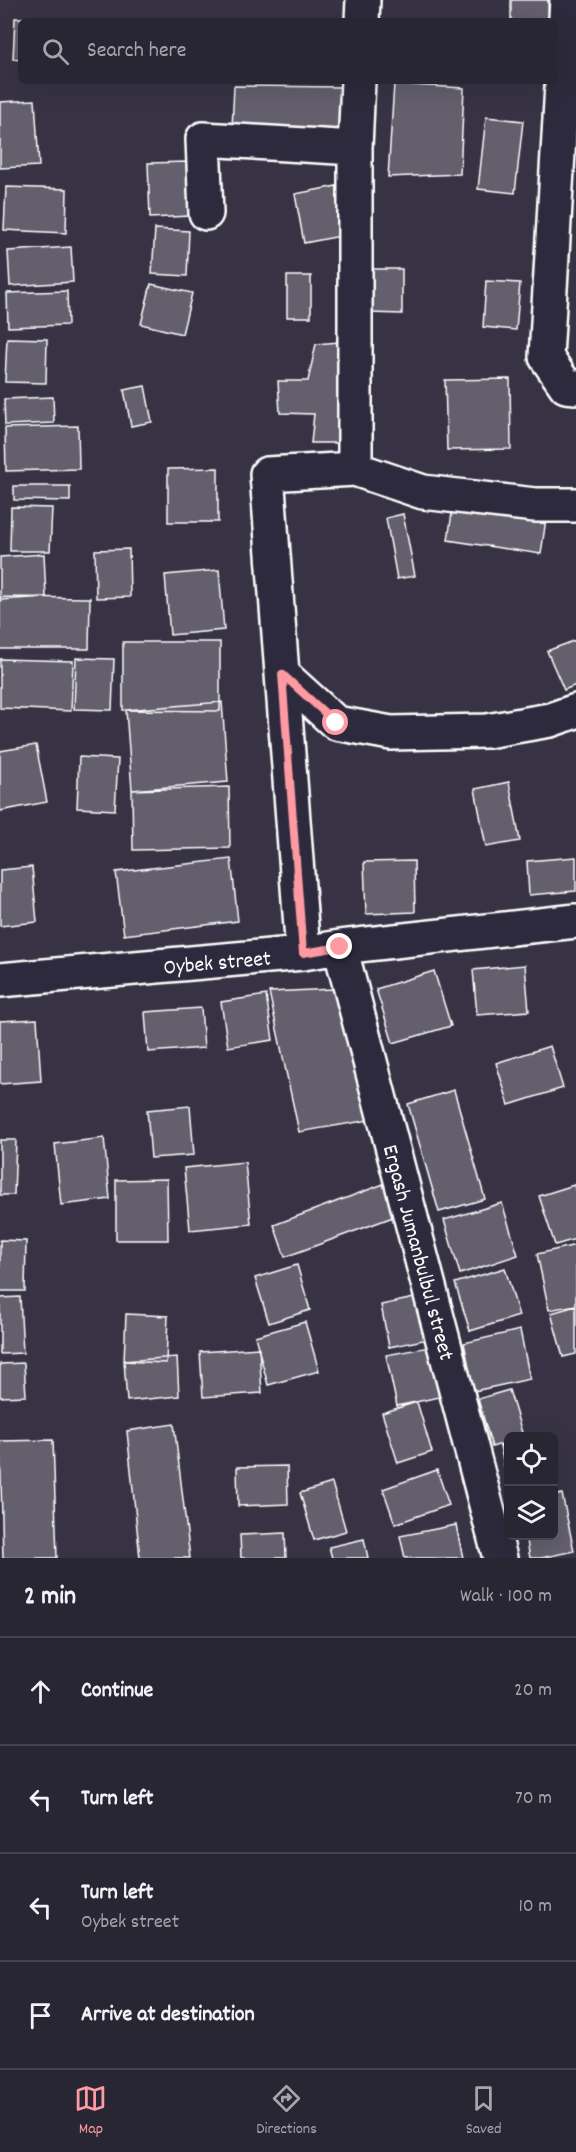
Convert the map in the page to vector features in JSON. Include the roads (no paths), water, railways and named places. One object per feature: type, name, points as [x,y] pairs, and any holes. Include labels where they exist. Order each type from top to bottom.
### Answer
[{"type":"street","points":[[362,18],[363,0]]},
{"type":"street","points":[[567,0],[546,357],[566,386],[576,387]]},
{"type":"street","points":[[356,469],[355,148],[358,84]]},
{"type":"street","points":[[206,213],[203,139],[355,148]]},
{"type":"street","points":[[303,953],[267,474],[356,469],[423,492],[536,505],[576,505]]},
{"type":"street","points":[[282,674],[336,723],[391,733],[488,731],[550,720],[576,711]]},
{"type":"street","name":"Oybek street","points":[[0,980],[303,953],[576,921]]},
{"type":"street","name":"Ergash Jumanbulbul street","points":[[340,947],[500,1558]]}]
